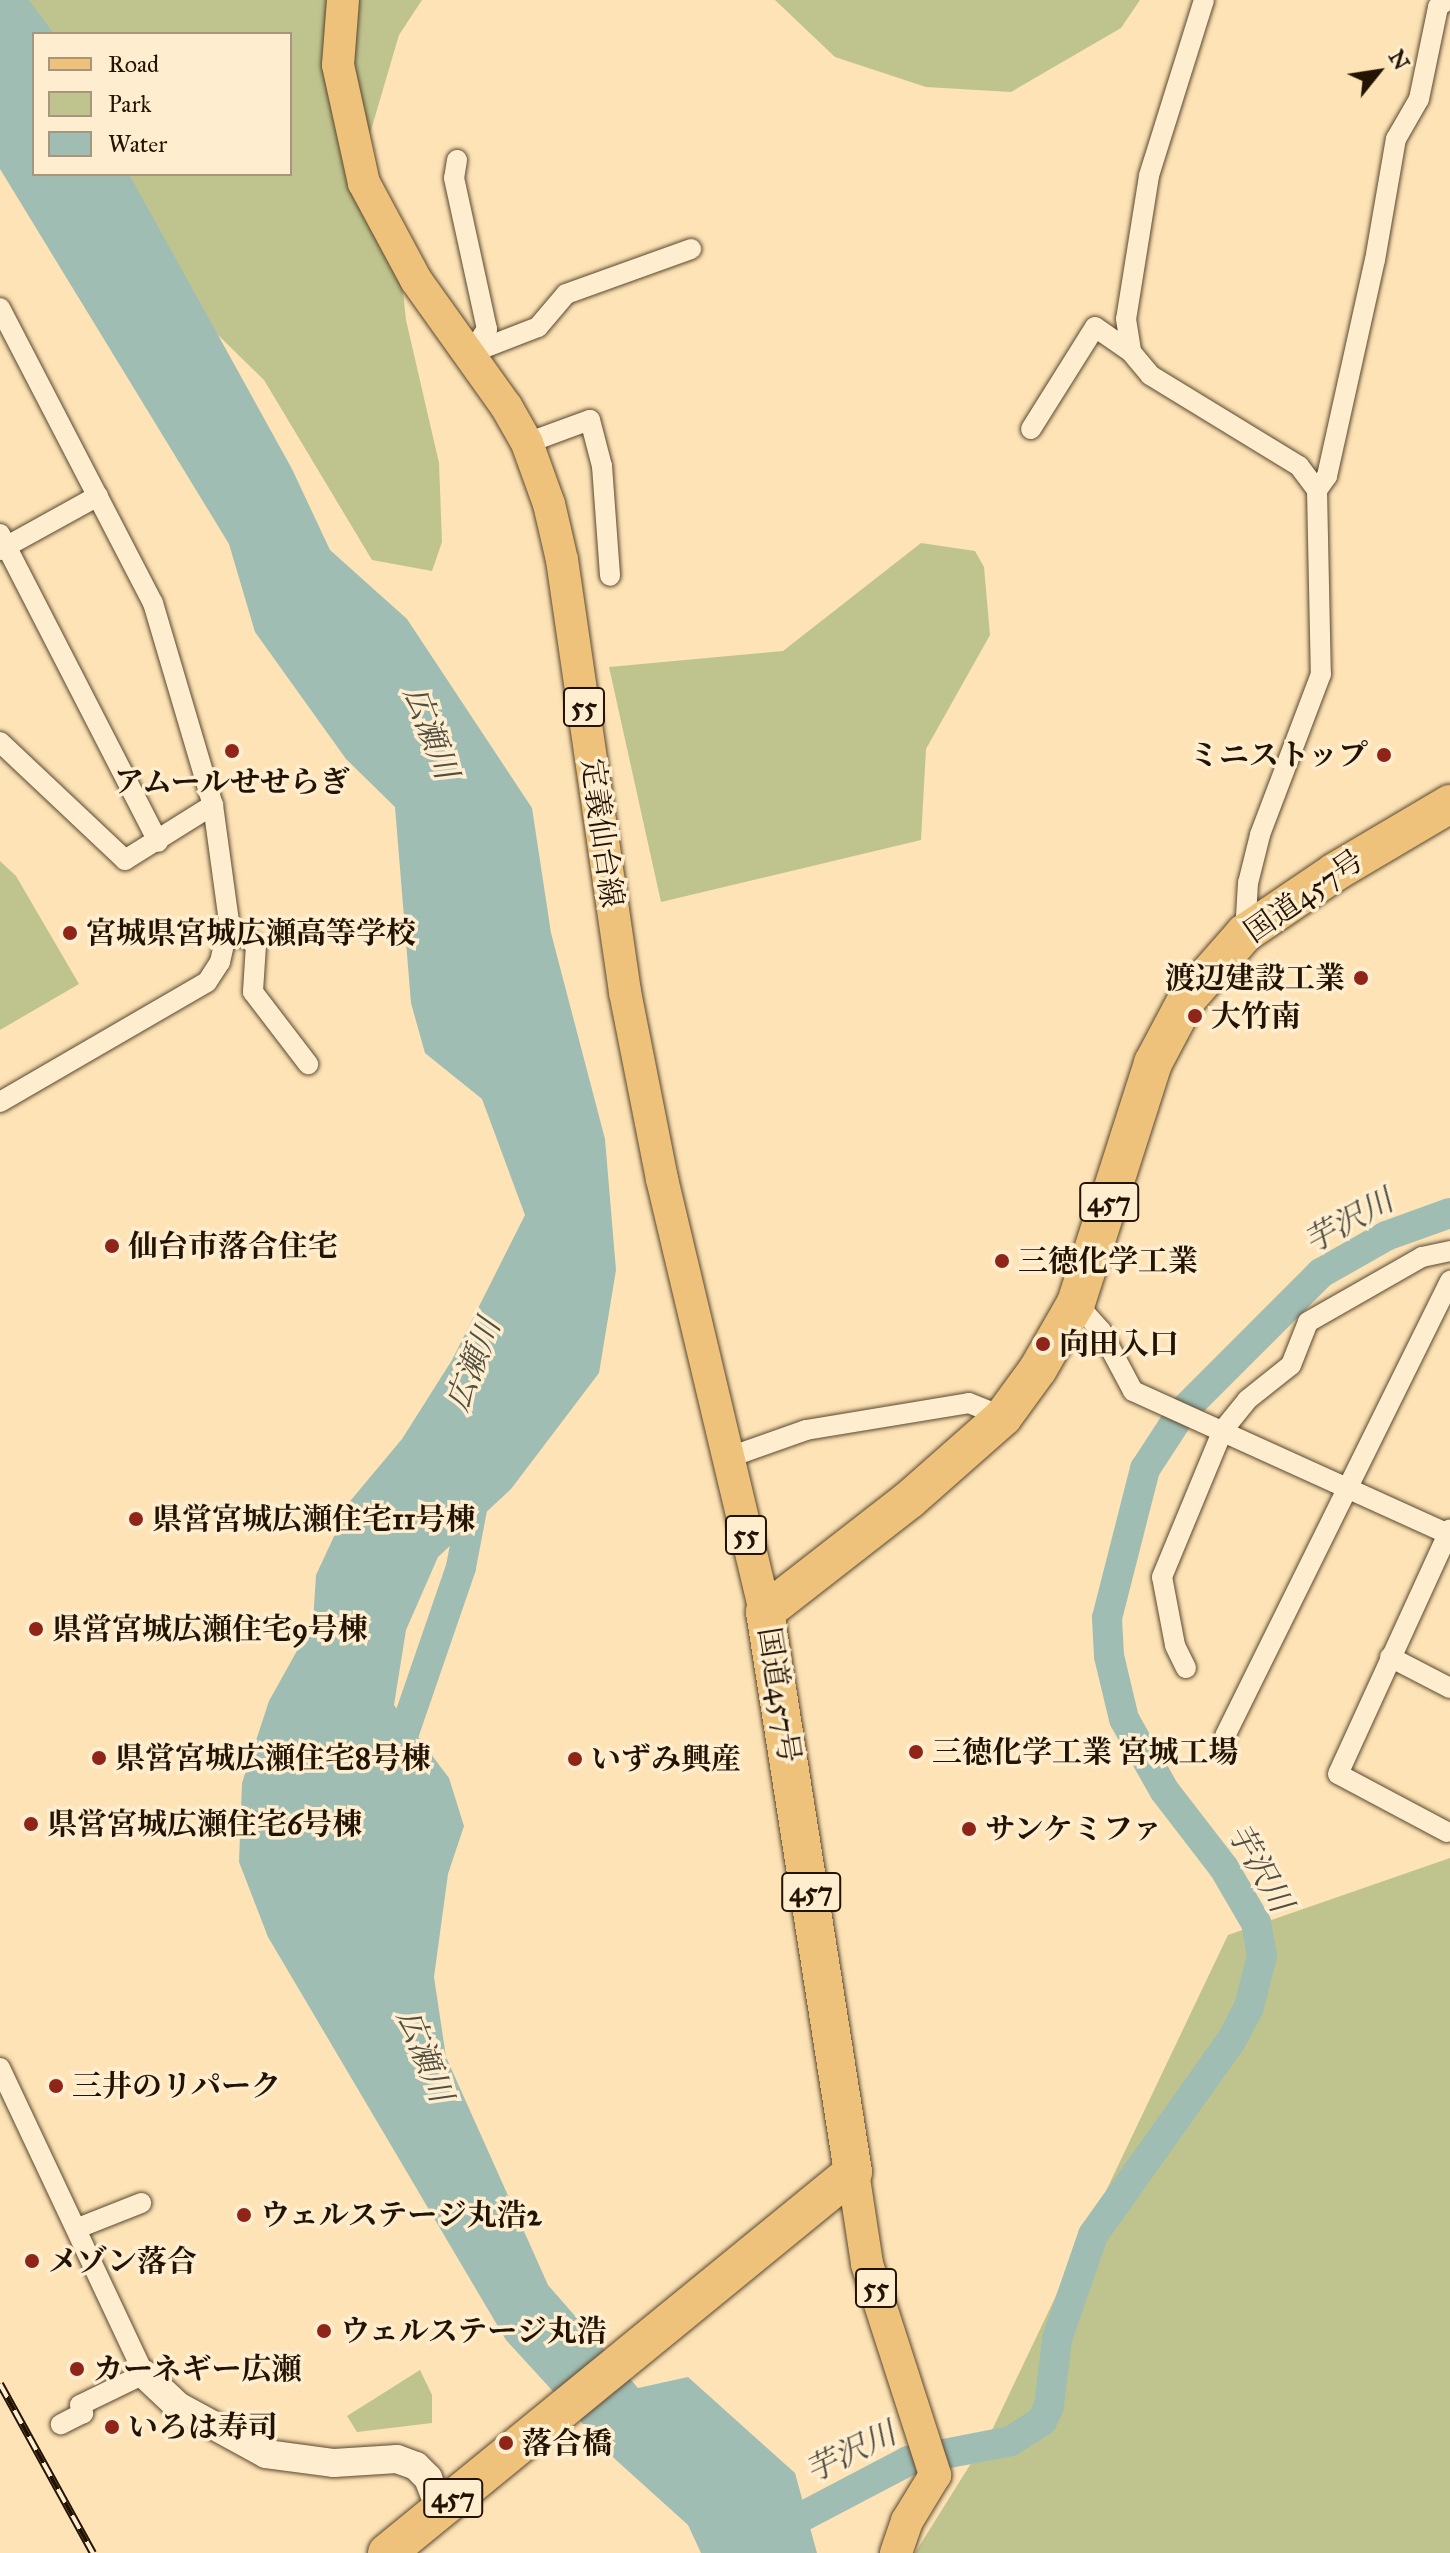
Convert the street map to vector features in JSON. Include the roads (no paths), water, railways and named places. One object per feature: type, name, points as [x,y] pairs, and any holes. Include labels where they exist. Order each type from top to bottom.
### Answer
[{"type":"highway","name":"国道457号","points":[[853,2172],[765,1612],[909,1500],[1003,1417],[1076,1303],[1153,1063],[1187,999],[1245,933],[1335,872],[1450,804]]},
{"type":"highway","name":"457","points":[[387,2553],[853,2172]]},
{"type":"main road","name":"定義仙台線","points":[[343,0],[338,65],[364,183],[416,280],[471,353],[527,443],[562,560],[625,992],[662,1179],[765,1612]]},
{"type":"main road","name":"55","points":[[853,2172],[867,2264],[915,2400],[935,2475],[907,2521],[896,2553]]},
{"type":"street","points":[[1131,352],[1126,319],[1149,176],[1204,0]]},
{"type":"street","points":[[1317,490],[1327,476],[1375,260],[1396,139],[1419,99],[1438,7],[1447,0]]},
{"type":"street","points":[[457,160],[454,178],[487,329],[471,353]]},
{"type":"street","points":[[471,353],[538,327],[566,294],[691,249]]},
{"type":"street","points":[[0,308],[153,603],[213,805],[228,938],[207,982],[190,996],[0,1102]]},
{"type":"street","points":[[1031,429],[1095,327],[1131,352],[1150,375],[1299,466],[1317,490],[1321,674],[1260,835],[1248,883],[1245,933]]},
{"type":"street","points":[[527,443],[590,420],[602,466],[610,576]]},
{"type":"street","points":[[98,496],[2,544],[158,842]]},
{"type":"street","points":[[0,742],[125,860],[213,805]]},
{"type":"street","points":[[228,938],[244,936],[256,945],[253,992],[308,1064]]},
{"type":"street","points":[[1186,1668],[1175,1645],[1162,1577],[1218,1430],[1247,1400],[1291,1365],[1308,1322],[1422,1257],[1450,1251]]},
{"type":"street","points":[[1225,1736],[1351,1489],[1450,1281]]},
{"type":"street","points":[[1076,1303],[1101,1331],[1133,1391],[1449,1533],[1338,1774],[1447,1832]]},
{"type":"street","points":[[727,1458],[806,1430],[969,1403],[1003,1417]]},
{"type":"street","points":[[1390,1657],[1450,1688]]},
{"type":"street","points":[[0,2068],[78,2228],[144,2374],[178,2406],[227,2441],[266,2454],[334,2463],[397,2459],[428,2478],[440,2509]]},
{"type":"street","points":[[78,2228],[141,2203]]},
{"type":"street","points":[[61,2424],[83,2413],[80,2405],[144,2374]]},
{"type":"water","points":[[0,0],[29,0],[53,32],[32,32],[32,176],[130,176],[292,469],[330,550],[407,619],[532,808],[551,933],[605,1139],[616,1270],[599,1373],[511,1489],[438,1557],[406,1630],[394,1705],[449,1778],[464,1826],[448,1874],[434,1977],[446,2057],[548,2285],[638,2388],[688,2377],[795,2473],[817,2553],[701,2553],[688,2525],[616,2460],[506,2340],[268,1937],[239,1862],[242,1783],[269,1701],[313,1622],[316,1575],[351,1500],[402,1439],[452,1360],[525,1215],[482,1099],[425,1053],[411,1003],[395,807],[346,759],[255,632],[229,544],[0,169]]},
{"type":"waterway","name":"芋沢川","points":[[771,2533],[908,2461],[1011,2441],[1042,2421],[1049,2406],[1057,2339],[1093,2235],[1231,2041],[1249,2007],[1262,1956],[1256,1923],[1224,1868],[1164,1790],[1124,1719],[1109,1656],[1107,1618],[1145,1469],[1182,1412],[1321,1273],[1386,1236],[1450,1213]]},
{"type":"waterway","name":"広瀬川","points":[[395,1759],[461,1567],[476,1488]]},
{"type":"railway","points":[[0,2384],[93,2553]]},
{"type":"place","name":"アムールせせらぎ","points":[[232,751]]},
{"type":"place","name":"ミニストップ","points":[[1384,755]]},
{"type":"place","name":"宮城県宮城広瀬高等学校","points":[[70,933]]},
{"type":"place","name":"渡辺建設工業","points":[[1361,978]]},
{"type":"place","name":"大竹南","points":[[1195,1016]]},
{"type":"place","name":"仙台市落合住宅","points":[[112,1246]]},
{"type":"place","name":"三徳化学工業","points":[[1002,1261]]},
{"type":"place","name":"向田入口","points":[[1043,1344]]},
{"type":"place","name":"県営宮城広瀬住宅11号棟","points":[[136,1519]]},
{"type":"place","name":"県営宮城広瀬住宅9号棟","points":[[36,1629]]},
{"type":"place","name":"三徳化学工業 宮城工場","points":[[916,1752]]},
{"type":"place","name":"県営宮城広瀬住宅8号棟","points":[[99,1758]]},
{"type":"place","name":"いずみ興産","points":[[575,1759]]},
{"type":"place","name":"県営宮城広瀬住宅6号棟","points":[[31,1824]]},
{"type":"place","name":"サンケミファ","points":[[969,1829]]},
{"type":"place","name":"三井のリパーク","points":[[56,2086]]},
{"type":"place","name":"ウェルステージ丸浩2","points":[[244,2215]]},
{"type":"place","name":"メゾン落合","points":[[32,2261]]},
{"type":"place","name":"ウェルステージ丸浩","points":[[324,2331]]},
{"type":"place","name":"カーネギー広瀬","points":[[77,2369]]},
{"type":"place","name":"いろは寿司","points":[[112,2427]]},
{"type":"place","name":"落合橋","points":[[506,2443]]}]
